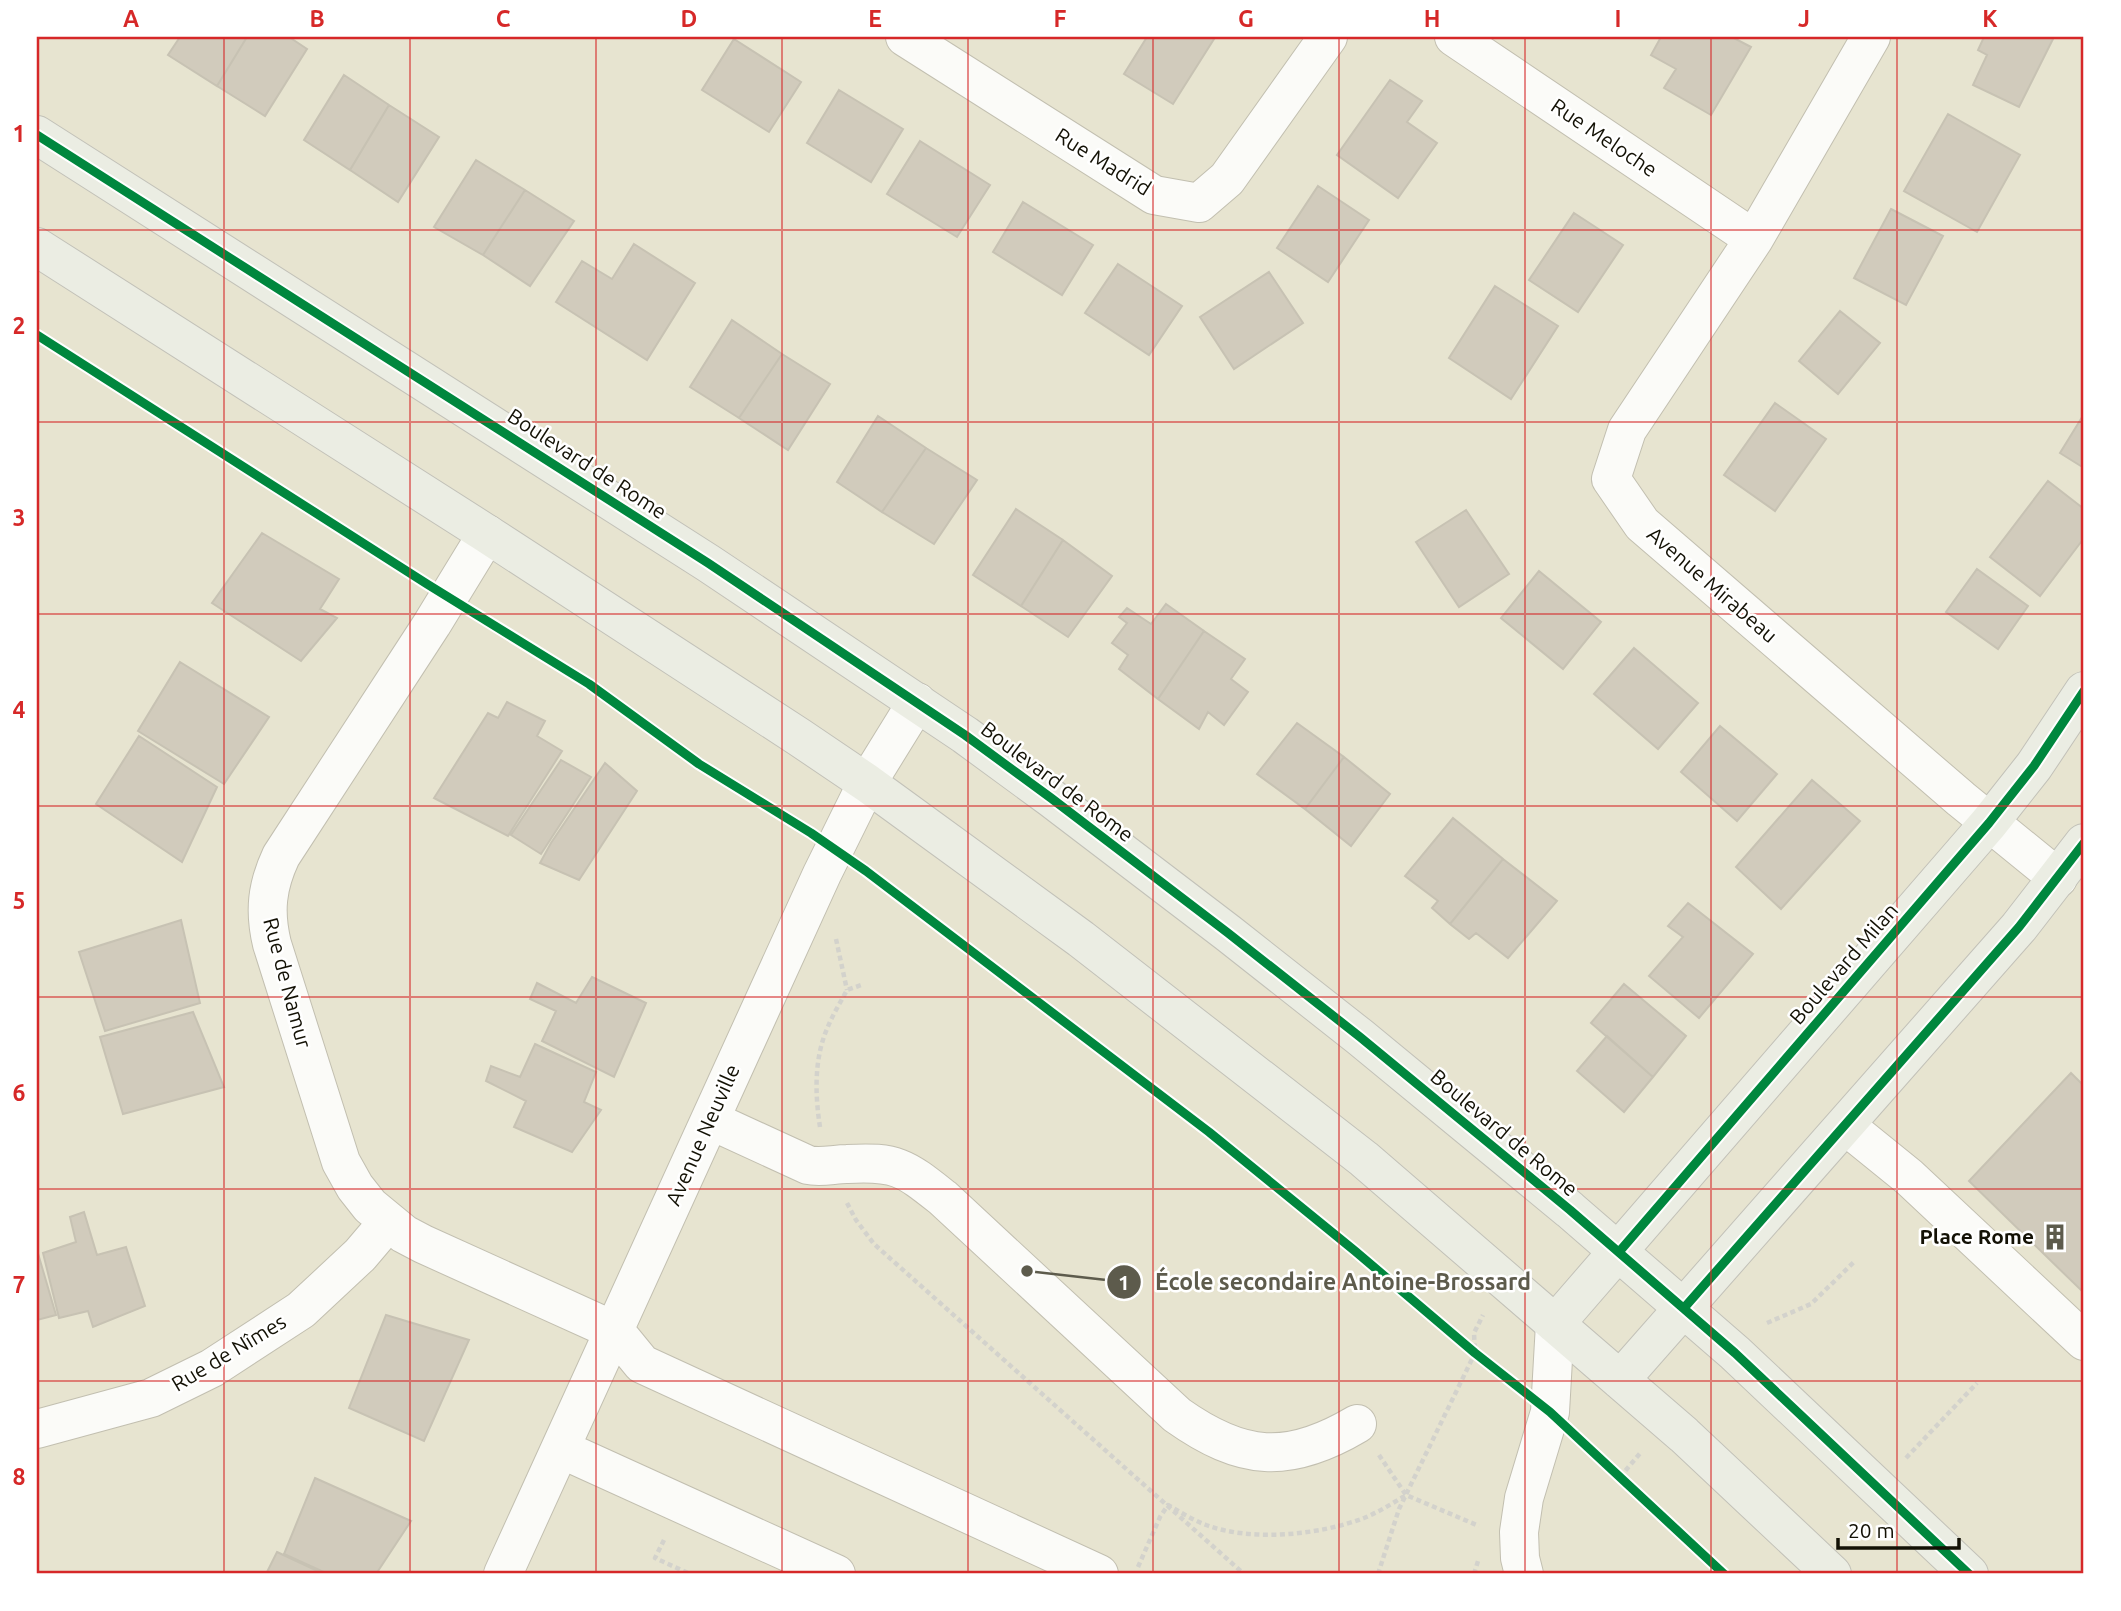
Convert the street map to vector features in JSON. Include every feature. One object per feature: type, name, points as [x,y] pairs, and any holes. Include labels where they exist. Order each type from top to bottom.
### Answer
[{"type":"main road","name":"Boulevard de Rome","points":[[37,135],[663,534],[916,702],[1051,799],[1228,933],[1398,1068],[1619,1252],[1684,1308],[1969,1574]]},
{"type":"main road","points":[[37,247],[487,534],[867,783],[1081,939],[1375,1168],[1714,1462],[1832,1574]]},
{"type":"main road","name":"Boulevard Milan","points":[[1555,1324],[1989,823],[2034,766],[2084,691]]},
{"type":"main road","points":[[1620,1380],[2019,927],[2084,843]]},
{"type":"street","name":"Rue Madrid","points":[[905,37],[1154,195],[1199,203],[1227,179],[1328,37]]},
{"type":"street","name":"Rue Meloche","points":[[1454,37],[1754,239]]},
{"type":"street","name":"Avenue Mirabeau","points":[[1871,37],[1754,239],[1627,430],[1611,479],[1642,524],[1989,823],[2058,878]]},
{"type":"street","name":"Rue de Namur","points":[[487,534],[281,856],[268,891],[268,925],[341,1162],[370,1206],[388,1222],[423,1244],[615,1331]]},
{"type":"street","name":"Avenue Neuville","points":[[503,1574],[828,861],[867,783],[916,702]]},
{"type":"street","points":[[710,1120],[816,1167],[852,1163],[891,1164],[916,1176],[1177,1415],[1199,1431],[1226,1444],[1278,1454],[1307,1449],[1357,1424]]},
{"type":"street","points":[[1846,1126],[1909,1177],[2084,1341]]},
{"type":"street","name":"Rue de Nîmes","points":[[37,1429],[151,1398],[212,1368],[301,1310],[360,1255],[388,1222]]},
{"type":"street","points":[[1524,1574],[1519,1532],[1524,1498],[1550,1412],[1555,1324]]},
{"type":"street","points":[[615,1331],[642,1364],[1099,1574]]},
{"type":"street","points":[[561,1449],[836,1574]]},
{"type":"path","points":[[822,1138],[817,1107],[818,1066],[826,1031],[846,990],[836,938]]},
{"type":"path","points":[[846,990],[861,985]]},
{"type":"path","points":[[845,1200],[873,1244],[1244,1574]]},
{"type":"path","points":[[1767,1323],[1811,1304],[1854,1262]]},
{"type":"path","points":[[1378,1574],[1399,1509],[1475,1353],[1474,1333],[1485,1311]]},
{"type":"path","points":[[1464,1344],[1485,1360]]},
{"type":"path","points":[[1905,1459],[1977,1383]]},
{"type":"path","points":[[1620,1477],[1644,1448]]},
{"type":"path","points":[[1611,1468],[1630,1486]]},
{"type":"path","points":[[1168,1505],[1206,1525],[1239,1533],[1272,1535],[1314,1530],[1363,1518],[1406,1494]]},
{"type":"path","points":[[1406,1494],[1483,1528]]},
{"type":"path","points":[[1134,1574],[1168,1505]]},
{"type":"building","points":[[180,37],[247,37],[217,86],[168,55]]},
{"type":"building","points":[[247,37],[289,37],[307,49],[265,116],[217,86]]},
{"type":"building","points":[[1147,37],[1214,39],[1173,104],[1124,74]]},
{"type":"building","points":[[1661,37],[1732,37],[1751,47],[1711,115],[1664,88],[1676,69],[1651,55]]},
{"type":"building","points":[[1984,37],[2054,37],[2019,107],[1973,85],[1987,55],[1978,50]]},
{"type":"building","points":[[734,39],[801,82],[769,132],[702,90]]},
{"type":"building","points":[[344,75],[389,105],[350,170],[304,140]]},
{"type":"building","points":[[1390,80],[1422,101],[1407,122],[1437,143],[1398,198],[1337,155]]},
{"type":"building","points":[[839,90],[903,129],[871,182],[807,143]]},
{"type":"building","points":[[389,105],[439,137],[398,202],[350,170]]},
{"type":"building","points":[[1948,114],[2020,155],[1977,232],[1904,191]]},
{"type":"building","points":[[920,141],[990,185],[957,237],[887,194]]},
{"type":"building","points":[[476,160],[525,190],[483,255],[434,227]]},
{"type":"building","points":[[1318,186],[1369,220],[1328,282],[1277,248]]},
{"type":"building","points":[[525,190],[574,221],[530,286],[483,255]]},
{"type":"building","points":[[1023,202],[1093,245],[1062,295],[993,252]]},
{"type":"building","points":[[1891,209],[1943,236],[1906,305],[1854,278]]},
{"type":"building","points":[[1574,213],[1623,245],[1578,312],[1529,280]]},
{"type":"building","points":[[634,244],[695,283],[647,360],[556,302],[582,261],[612,279]]},
{"type":"building","points":[[1118,264],[1182,306],[1149,355],[1085,313]]},
{"type":"building","points":[[1269,272],[1303,323],[1234,369],[1200,317]]},
{"type":"building","points":[[1495,286],[1558,326],[1511,399],[1449,358]]},
{"type":"building","points":[[1840,311],[1880,343],[1838,394],[1799,361]]},
{"type":"building","points":[[732,320],[782,354],[739,418],[690,387]]},
{"type":"building","points":[[782,354],[830,384],[788,450],[739,418]]},
{"type":"building","points":[[1775,403],[1826,439],[1775,511],[1724,475]]},
{"type":"building","points":[[2084,414],[2084,468],[2060,453]]},
{"type":"building","points":[[878,416],[926,448],[882,512],[837,482]]},
{"type":"building","points":[[926,448],[977,480],[934,544],[882,512]]},
{"type":"building","points":[[2048,481],[2084,509],[2084,538],[2040,596],[1990,557]]},
{"type":"building","points":[[1016,509],[1063,540],[1021,606],[973,575]]},
{"type":"building","points":[[1466,510],[1509,574],[1459,607],[1416,542]]},
{"type":"building","points":[[262,533],[339,579],[320,609],[337,618],[301,661],[212,603]]},
{"type":"building","points":[[1063,540],[1112,576],[1068,637],[1021,606]]},
{"type":"building","points":[[1977,569],[2028,606],[1998,649],[1946,612]]},
{"type":"building","points":[[1539,571],[1601,622],[1563,669],[1501,618]]},
{"type":"building","points":[[1166,604],[1204,631],[1158,699],[1119,669],[1128,655],[1112,643],[1127,623],[1119,617],[1127,608],[1151,624]]},
{"type":"building","points":[[1204,631],[1245,659],[1231,679],[1248,692],[1224,725],[1208,712],[1199,729],[1158,699]]},
{"type":"building","points":[[1634,648],[1698,703],[1658,749],[1594,694]]},
{"type":"building","points":[[180,662],[269,717],[224,784],[138,731]]},
{"type":"building","points":[[507,702],[545,721],[537,736],[562,751],[508,836],[434,798],[488,713],[498,718]]},
{"type":"building","points":[[1297,723],[1344,757],[1305,809],[1257,774]]},
{"type":"building","points":[[1720,726],[1777,774],[1737,821],[1681,772]]},
{"type":"building","points":[[139,736],[217,787],[182,862],[96,804]]},
{"type":"building","points":[[1344,757],[1390,794],[1351,846],[1305,809]]},
{"type":"building","points":[[561,760],[591,777],[541,854],[511,835]]},
{"type":"building","points":[[605,763],[637,791],[579,880],[540,863]]},
{"type":"building","points":[[1812,780],[1860,821],[1781,909],[1736,867]]},
{"type":"building","points":[[1453,818],[1503,859],[1450,924],[1432,908],[1438,901],[1405,876]]},
{"type":"building","points":[[1503,859],[1557,901],[1508,958],[1476,933],[1469,939],[1450,924]]},
{"type":"building","points":[[1688,903],[1753,954],[1699,1018],[1649,976],[1683,937],[1668,926]]},
{"type":"building","points":[[181,920],[200,1003],[105,1031],[79,952]]},
{"type":"building","points":[[592,977],[646,1003],[614,1077],[542,1041],[556,1011],[530,999],[537,983],[576,1003]]},
{"type":"building","points":[[1624,984],[1686,1036],[1653,1077],[1591,1023]]},
{"type":"building","points":[[193,1012],[224,1087],[123,1114],[100,1037]]},
{"type":"building","points":[[1607,1036],[1653,1077],[1624,1112],[1577,1071]]},
{"type":"building","points":[[535,1044],[596,1072],[584,1102],[601,1110],[572,1152],[514,1127],[526,1101],[486,1081],[491,1066],[520,1077]]},
{"type":"building","name":"Place Rome","points":[[2071,1073],[2084,1086],[2084,1293],[1969,1181]]},
{"type":"building","points":[[84,1212],[97,1255],[126,1247],[145,1306],[93,1327],[88,1311],[59,1318],[43,1253],[76,1242],[70,1217]]},
{"type":"building","points":[[37,1250],[56,1315],[37,1320]]},
{"type":"building","points":[[386,1315],[469,1340],[424,1441],[349,1408]]},
{"type":"building","points":[[315,1478],[411,1521],[376,1574],[328,1574],[284,1554]]},
{"type":"building","points":[[277,1552],[324,1574],[266,1574]]},
{"type":"cycle path","points":[[37,135],[708,563],[965,735],[1051,798],[1360,1037],[1570,1210],[1735,1353],[1969,1574]]},
{"type":"cycle path","points":[[37,335],[589,684],[699,764],[811,833],[866,871],[1209,1132],[1355,1251],[1475,1353],[1550,1412],[1724,1574]]},
{"type":"cycle path","points":[[1619,1252],[1989,823],[2034,766],[2084,691]]},
{"type":"cycle path","points":[[1684,1308],[2019,927],[2084,843]]},
{"type":"place","name":"Place Rome","points":[[2055,1237]]},
{"type":"place","name":"École secondaire Antoine-Brossard","points":[[1027,1271]]}]
